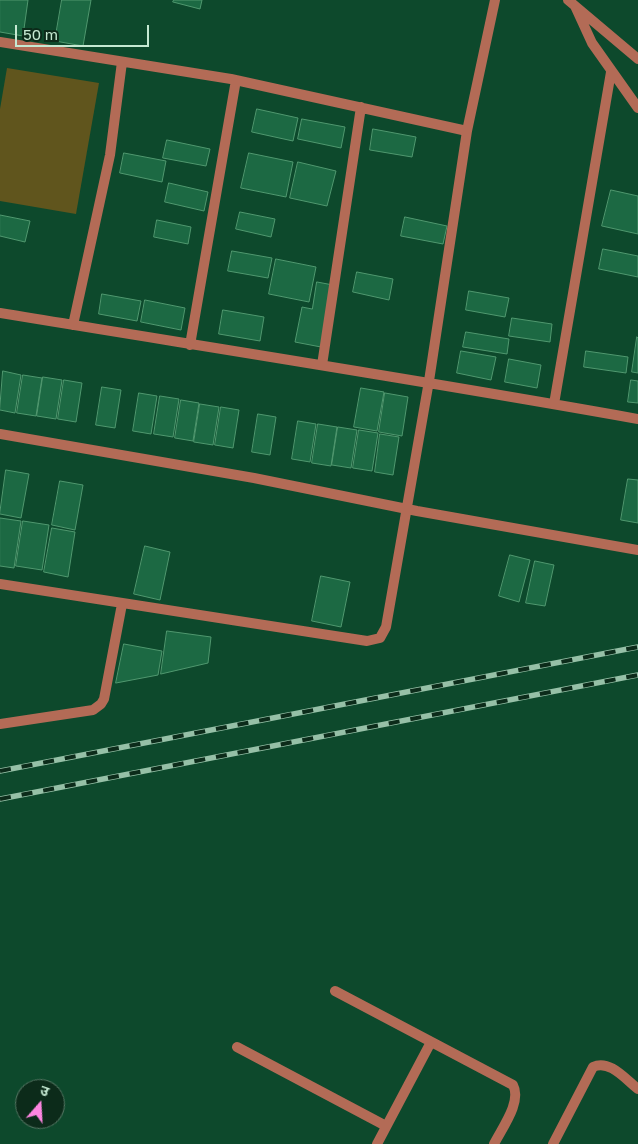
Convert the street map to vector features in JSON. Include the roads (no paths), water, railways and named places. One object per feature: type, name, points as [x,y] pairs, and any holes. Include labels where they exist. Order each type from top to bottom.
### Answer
[{"type":"street","points":[[0,584],[367,641],[380,638],[386,627],[429,381],[468,130],[495,0]]},
{"type":"street","points":[[572,3],[638,60]]},
{"type":"street","points":[[572,3],[592,43],[638,108]]},
{"type":"street","points":[[0,42],[236,80],[468,130]]},
{"type":"street","points":[[73,325],[110,155],[122,62]]},
{"type":"street","points":[[554,404],[611,72]]},
{"type":"street","points":[[190,345],[236,80]]},
{"type":"street","points":[[322,365],[361,107]]},
{"type":"street","points":[[0,313],[190,345],[429,381],[638,419]]},
{"type":"street","points":[[0,434],[254,478],[406,509],[638,550]]},
{"type":"street","points":[[0,724],[98,708],[104,699],[122,604]]},
{"type":"street","points":[[335,991],[513,1085],[517,1092],[515,1100],[494,1144]]},
{"type":"street","points":[[377,1144],[431,1042]]},
{"type":"street","points":[[237,1047],[386,1126]]},
{"type":"street","points":[[553,1144],[593,1067],[605,1065],[612,1068],[638,1089]]},
{"type":"railway","points":[[0,771],[638,647]]},
{"type":"railway","points":[[0,799],[638,675]]}]
